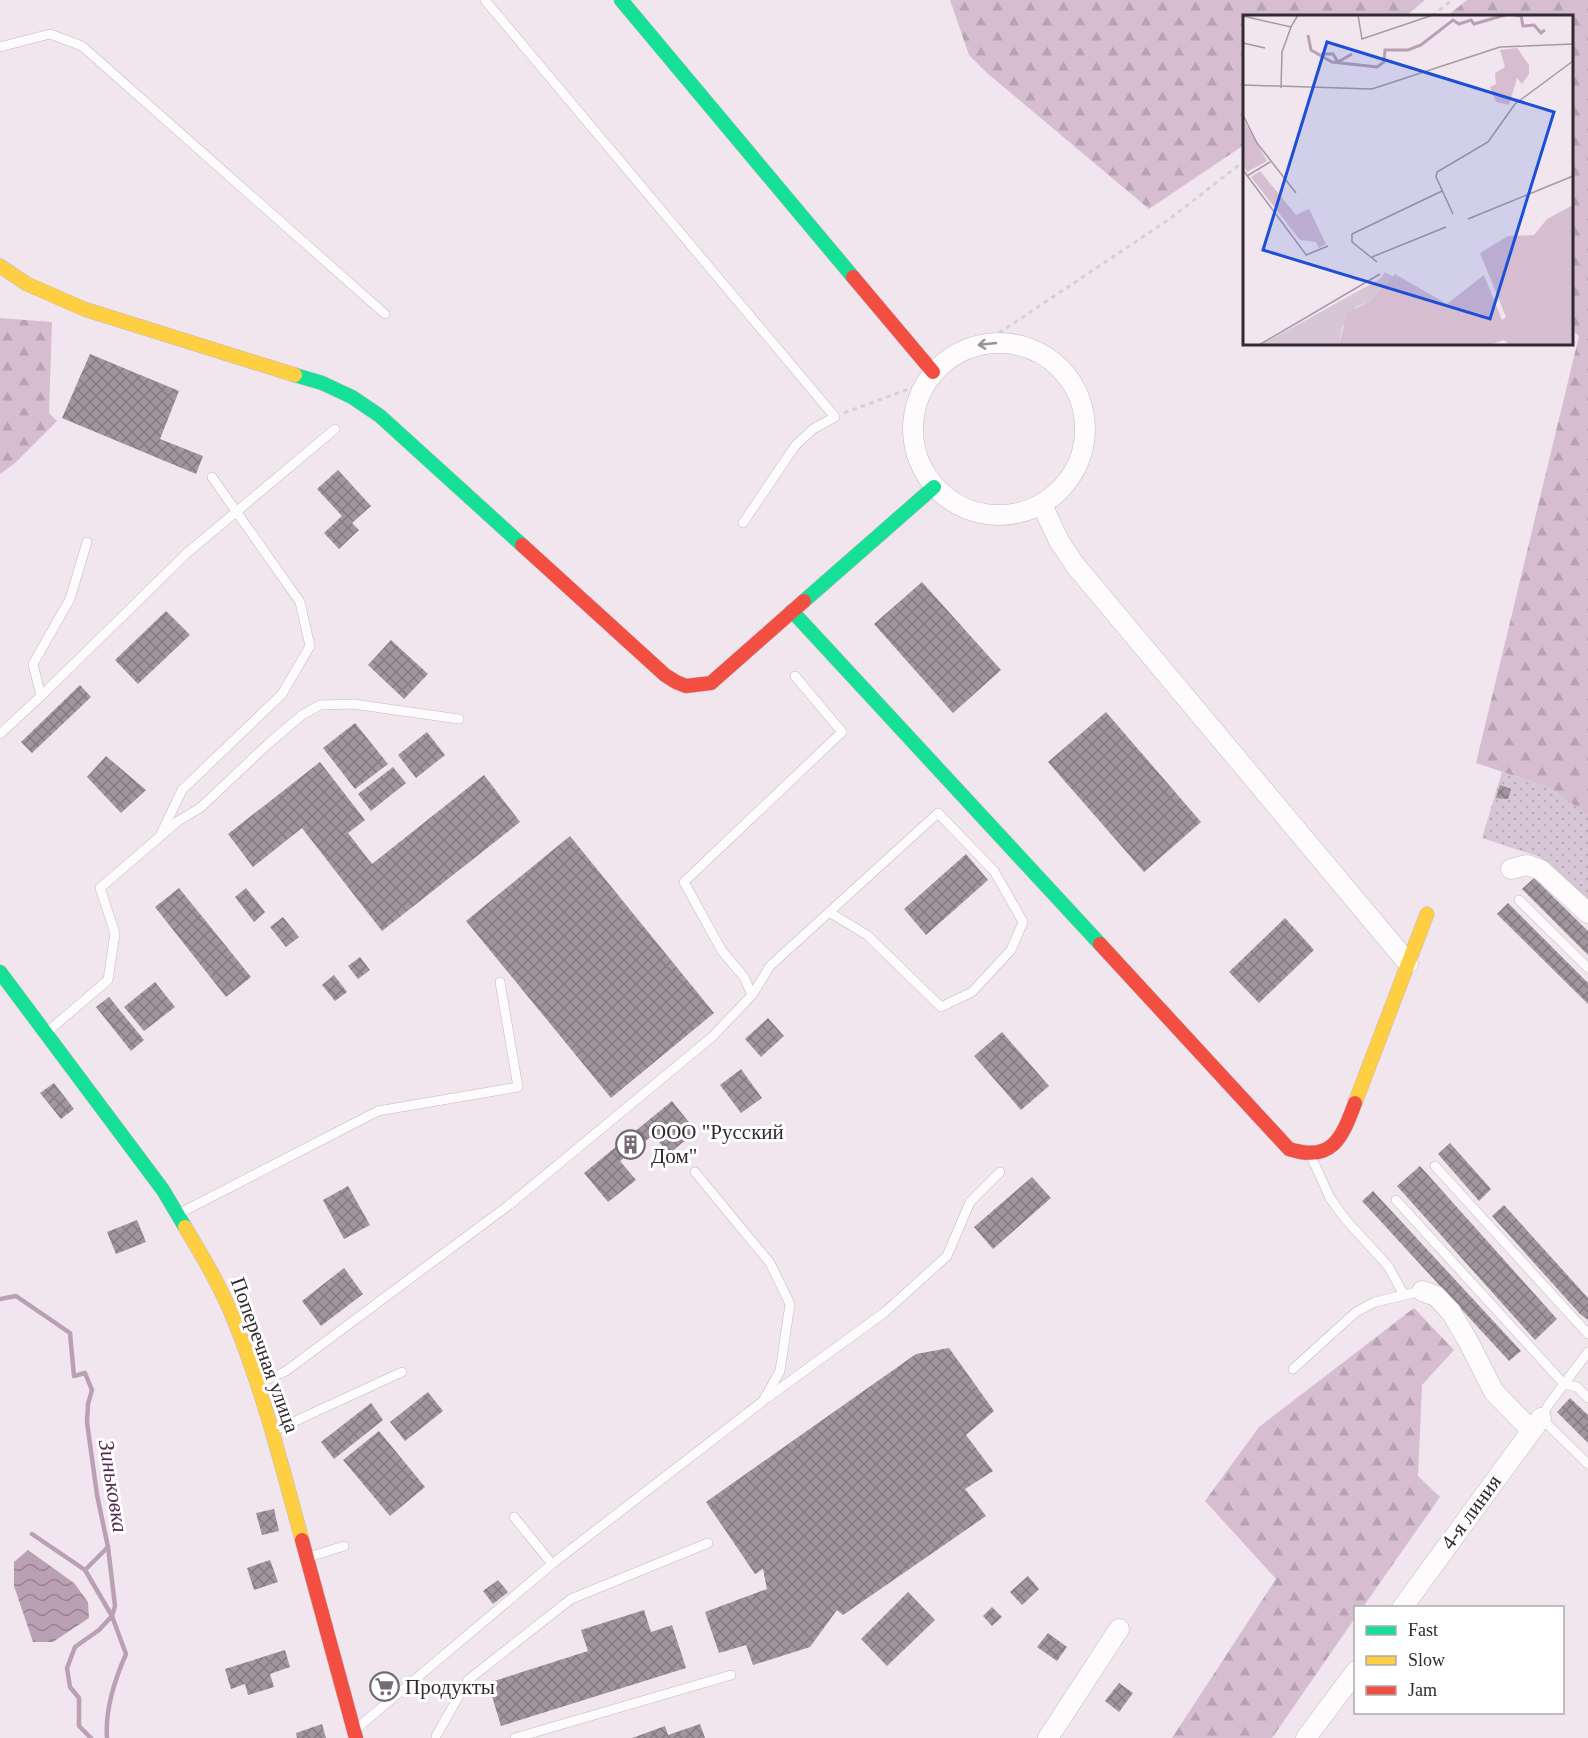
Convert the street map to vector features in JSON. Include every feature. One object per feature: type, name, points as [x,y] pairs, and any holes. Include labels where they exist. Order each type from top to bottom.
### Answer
[{"type":"street","points":[[621,0],[929,378]]},
{"type":"street","points":[[0,266],[27,284],[84,309],[322,383],[352,397],[380,416],[674,683],[693,687],[711,683],[934,487]]},
{"type":"street","points":[[984,343],[1018,344],[1050,358],[1074,384],[1086,416],[1083,451],[1068,482],[1042,505],[1004,516],[966,510],[934,487],[916,455],[912,418],[929,378],[956,353],[984,343]]},
{"type":"street","points":[[1042,505],[1059,541],[1075,566],[1408,963]]},
{"type":"street","points":[[792,611],[1289,1149],[1305,1155],[1322,1153],[1336,1144],[1344,1129],[1427,914]]},
{"type":"street","points":[[1512,869],[1527,865],[1541,870],[1588,913]]},
{"type":"street","name":"Поперечная улица","points":[[0,972],[164,1190],[210,1269],[234,1320],[272,1431],[355,1734]]},
{"type":"street","points":[[1413,1293],[1436,1296],[1451,1312],[1494,1392],[1536,1424]]},
{"type":"street","name":"4-я линия","points":[[1403,1606],[1536,1424]]},
{"type":"street","points":[[1048,1738],[1119,1629]]},
{"type":"street","points":[[1306,1738],[1354,1674]]},
{"type":"lane","points":[[485,0],[835,417],[813,429],[795,446],[743,523]]},
{"type":"lane","points":[[0,48],[50,34],[82,46],[385,314]]},
{"type":"lane","points":[[0,734],[187,553],[335,429]]},
{"type":"lane","points":[[159,837],[182,790],[282,694],[310,646],[300,602],[212,477]]},
{"type":"lane","points":[[41,696],[33,664],[70,599],[87,542]]},
{"type":"lane","points":[[752,995],[744,977],[722,951],[684,882],[842,732],[795,676]]},
{"type":"lane","points":[[45,1034],[108,980],[115,933],[100,888],[178,821],[200,808],[302,715],[320,705],[353,704],[459,719]]},
{"type":"lane","points":[[256,1384],[286,1371],[509,1205],[712,1037],[752,995],[770,966],[829,912],[938,813],[994,871],[1023,922],[1011,950],[972,992],[941,1007],[867,935],[829,912]]},
{"type":"lane","points":[[1519,900],[1588,968]]},
{"type":"lane","points":[[178,1214],[378,1111],[518,1087],[500,982]]},
{"type":"lane","points":[[1293,1369],[1356,1312],[1375,1302],[1413,1293],[1346,1220],[1330,1198],[1310,1154]]},
{"type":"lane","points":[[1435,1166],[1588,1335]]},
{"type":"lane","points":[[695,1172],[770,1263],[790,1304],[780,1371],[763,1401]]},
{"type":"lane","points":[[355,1734],[552,1564],[763,1401],[885,1312],[947,1256],[970,1202],[1000,1172]]},
{"type":"lane","points":[[1396,1200],[1564,1384],[1577,1387],[1588,1398]]},
{"type":"lane","points":[[1588,1352],[1536,1424],[1588,1464]]},
{"type":"lane","points":[[272,1431],[402,1372]]},
{"type":"lane","points":[[514,1517],[552,1564]]},
{"type":"lane","points":[[437,1737],[468,1680],[571,1599],[708,1543]]},
{"type":"lane","points":[[307,1557],[344,1546]]},
{"type":"lane","points":[[515,1738],[731,1675]]},
{"type":"path","points":[[1433,15],[1452,0]]},
{"type":"path","points":[[984,343],[1171,218],[1243,163]]},
{"type":"path","points":[[835,417],[929,378]]},
{"type":"shaded area","points":[[1502,772],[1552,788],[1588,815],[1588,903],[1540,857],[1482,838]]},
{"type":"green space","points":[[950,0],[1425,0],[1407,15],[1243,15],[1243,146],[1149,209],[987,73],[969,55]]},
{"type":"green space","points":[[1467,0],[1588,0],[1588,815],[1551,788],[1476,763],[1579,336],[1573,331],[1573,15],[1448,15]]},
{"type":"green space","points":[[0,318],[52,322],[49,413],[57,421],[15,463],[0,474]]},
{"type":"green space","points":[[1414,1308],[1454,1350],[1422,1385],[1418,1476],[1440,1497],[1364,1606],[1354,1606],[1354,1619],[1272,1738],[1172,1738],[1276,1579],[1205,1501],[1259,1427]]},
{"type":"water","points":[[28,1550],[74,1583],[88,1602],[89,1618],[53,1642],[33,1642],[14,1586],[14,1562]]},
{"type":"building","points":[[90,354],[179,391],[160,439],[203,456],[196,474],[62,418]]},
{"type":"building","points":[[338,470],[371,506],[352,523],[359,530],[339,549],[324,533],[342,516],[317,489]]},
{"type":"building","points":[[922,582],[1001,670],[953,713],[874,624]]},
{"type":"building","points":[[166,611],[190,635],[138,684],[115,660]]},
{"type":"building","points":[[391,640],[428,674],[404,699],[368,665]]},
{"type":"building","points":[[80,685],[91,697],[32,753],[21,742]]},
{"type":"building","points":[[1106,712],[1201,822],[1144,872],[1048,762]]},
{"type":"building","points":[[355,723],[388,764],[355,789],[323,748]]},
{"type":"building","points":[[427,732],[445,755],[416,778],[398,755]]},
{"type":"building","points":[[106,756],[146,790],[121,813],[87,777]]},
{"type":"building","points":[[320,762],[365,820],[348,833],[372,864],[484,775],[520,822],[382,931],[302,828],[253,867],[228,834]]},
{"type":"building","points":[[393,767],[406,783],[371,811],[358,794]]},
{"type":"building","points":[[1500,785],[1511,789],[1508,799],[1496,798]]},
{"type":"building","points":[[570,836],[714,1013],[611,1098],[466,921]]},
{"type":"building","points":[[966,854],[988,880],[926,935],[904,909]]},
{"type":"building","points":[[1534,878],[1588,931],[1588,955],[1522,889]]},
{"type":"building","points":[[179,888],[251,977],[226,997],[155,907]]},
{"type":"building","points":[[246,888],[265,912],[254,922],[235,897]]},
{"type":"building","points":[[1508,903],[1588,983],[1588,1004],[1497,914]]},
{"type":"building","points":[[283,917],[299,937],[286,947],[270,927]]},
{"type":"building","points":[[1285,918],[1314,950],[1259,1003],[1229,972]]},
{"type":"building","points":[[360,957],[370,970],[358,979],[348,966]]},
{"type":"building","points":[[334,975],[347,992],[335,1001],[322,985]]},
{"type":"building","points":[[155,982],[175,1007],[144,1031],[124,1007]]},
{"type":"building","points":[[109,997],[144,1040],[131,1051],[96,1007]]},
{"type":"building","points":[[768,1018],[784,1036],[761,1057],[745,1039]]},
{"type":"building","points":[[1002,1032],[1049,1086],[1021,1110],[974,1056]]},
{"type":"building","points":[[741,1069],[762,1098],[741,1113],[720,1085]]},
{"type":"building","points":[[54,1083],[74,1109],[61,1119],[40,1093]]},
{"type":"building","name":"ООО \"Русский Дом\"","points":[[672,1101],[696,1131],[669,1154],[653,1135],[620,1161],[636,1180],[608,1202],[584,1173]]},
{"type":"building","points":[[1450,1143],[1491,1189],[1479,1201],[1438,1154]]},
{"type":"building","points":[[1420,1166],[1557,1319],[1535,1340],[1397,1186]]},
{"type":"building","points":[[1032,1177],[1051,1198],[993,1249],[974,1227]]},
{"type":"building","points":[[348,1186],[370,1225],[344,1239],[323,1200]]},
{"type":"building","points":[[1373,1191],[1521,1351],[1509,1361],[1362,1201]]},
{"type":"building","points":[[1504,1205],[1588,1298],[1588,1320],[1580,1314],[1492,1216]]},
{"type":"building","points":[[137,1220],[146,1242],[116,1254],[107,1232]]},
{"type":"building","points":[[344,1268],[363,1294],[321,1326],[302,1301]]},
{"type":"building","points":[[949,1348],[994,1411],[966,1435],[993,1471],[965,1489],[986,1516],[843,1615],[837,1610],[810,1647],[753,1665],[746,1645],[719,1653],[705,1612],[767,1589],[763,1569],[755,1574],[706,1502],[916,1354]]},
{"type":"building","points":[[428,1392],[443,1411],[405,1441],[390,1422]]},
{"type":"building","points":[[1570,1398],[1588,1415],[1588,1443],[1557,1412]]},
{"type":"building","points":[[371,1403],[383,1420],[334,1459],[321,1442]]},
{"type":"building","points":[[379,1431],[425,1487],[390,1516],[343,1460]]},
{"type":"building","points":[[274,1509],[279,1531],[262,1535],[256,1513]]},
{"type":"building","points":[[270,1560],[278,1582],[254,1590],[247,1568]]},
{"type":"building","points":[[1028,1576],[1039,1589],[1022,1605],[1010,1592]]},
{"type":"building","points":[[498,1580],[508,1592],[493,1604],[483,1591]]},
{"type":"building","points":[[908,1592],[935,1620],[887,1666],[861,1639]]},
{"type":"building","points":[[992,1607],[1002,1617],[992,1626],[983,1616]]},
{"type":"building","points":[[644,1610],[651,1632],[672,1625],[686,1668],[501,1726],[488,1683],[588,1651],[581,1630]]},
{"type":"building","points":[[1048,1633],[1067,1647],[1057,1661],[1037,1647]]},
{"type":"building","points":[[285,1650],[290,1667],[270,1674],[274,1687],[248,1695],[245,1684],[231,1689],[225,1669]]},
{"type":"building","name":"Продукты","points":[[388,1678],[395,1687],[381,1697],[374,1688]]},
{"type":"building","points":[[1119,1683],[1133,1693],[1119,1712],[1105,1701]]},
{"type":"building","points":[[322,1724],[326,1738],[297,1738],[296,1733]]},
{"type":"building","points":[[700,1724],[705,1738],[632,1738],[665,1726],[668,1735]]},
{"type":"waterway","name":"Зиньковка","points":[[0,1299],[16,1296],[70,1333],[74,1376],[85,1373],[92,1390],[87,1422],[97,1495],[108,1547],[115,1606],[112,1616],[126,1654],[112,1695],[107,1738]]},
{"type":"waterway","points":[[32,1534],[85,1570],[112,1616],[99,1630],[75,1647],[67,1668],[70,1687],[79,1698],[79,1726],[91,1738]]},
{"type":"waterway","points":[[85,1570],[108,1547]]},
{"type":"traffic: fast","points":[[621,0],[853,277]]},
{"type":"traffic: fast","points":[[295,375],[322,383],[352,397],[380,416],[522,545]]},
{"type":"traffic: fast","points":[[804,601],[934,487]]},
{"type":"traffic: fast","points":[[792,611],[1100,944]]},
{"type":"traffic: fast","points":[[0,972],[163,1190],[185,1227]]},
{"type":"traffic: slow","points":[[0,266],[27,284],[84,309],[295,375]]},
{"type":"traffic: slow","points":[[1355,1103],[1427,914]]},
{"type":"traffic: slow","points":[[185,1227],[205,1261],[234,1320],[254,1374],[302,1540]]},
{"type":"traffic: jam","points":[[853,277],[933,372]]},
{"type":"traffic: jam","points":[[522,545],[665,675],[686,686],[711,683],[804,601]]},
{"type":"traffic: jam","points":[[1100,944],[1289,1149],[1316,1153],[1325,1150],[1340,1137],[1355,1103]]},
{"type":"traffic: jam","points":[[302,1540],[356,1738]]},
{"type":"place","name":"ООО \"Русский Дом\"","points":[[630,1144]]},
{"type":"place","name":"Продукты","points":[[384,1687]]}]
